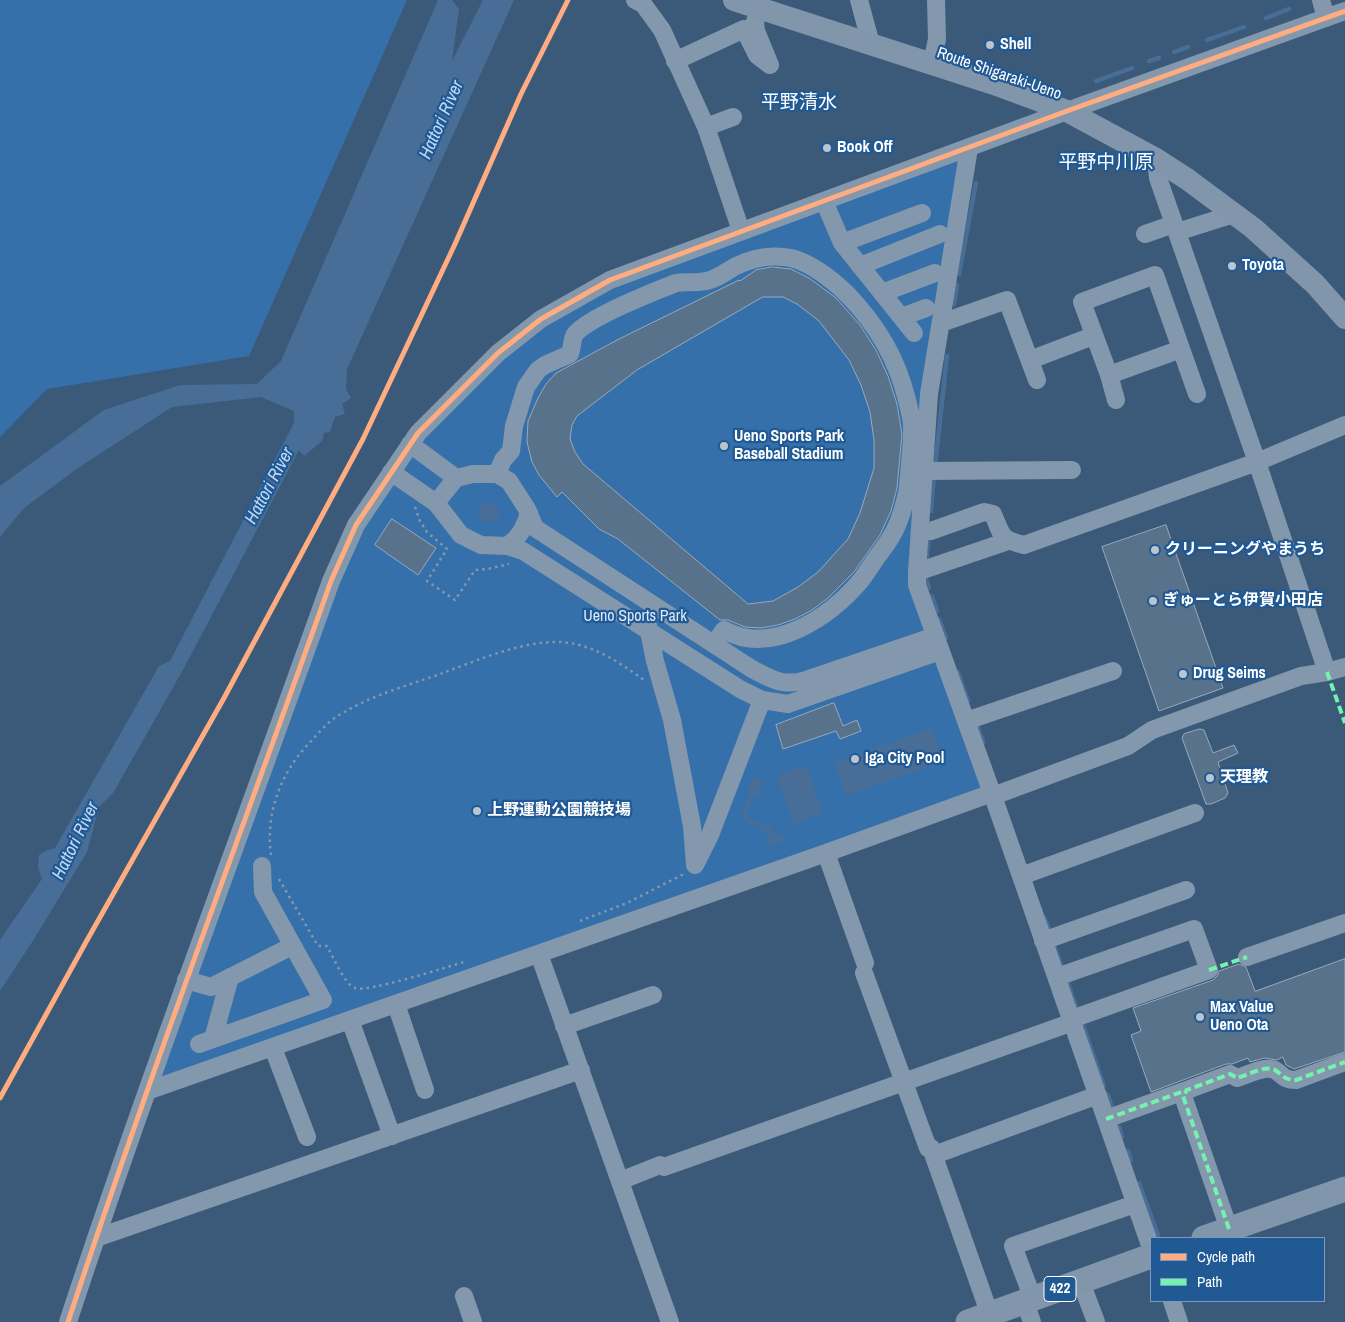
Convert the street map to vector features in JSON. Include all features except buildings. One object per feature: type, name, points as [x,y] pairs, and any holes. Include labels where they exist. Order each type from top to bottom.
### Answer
[{"type":"highway","points":[[1207,1237],[1345,1189]]},
{"type":"highway","name":"422","points":[[983,1320],[1030,1308],[1082,1282],[1150,1256]]},
{"type":"main road","name":"Route Shigaraki-Ueno","points":[[734,0],[932,63],[1067,111],[1156,159],[1253,228],[1315,284],[1345,318]]},
{"type":"street","points":[[635,0],[643,4],[662,30],[706,127],[741,232]]},
{"type":"street","points":[[859,0],[871,44]]},
{"type":"street","points":[[932,63],[936,39],[936,0]]},
{"type":"street","points":[[1321,0],[1326,18]]},
{"type":"street","points":[[675,61],[744,29],[757,56],[770,65],[756,31],[755,22],[759,8]]},
{"type":"street","points":[[68,1322],[186,980],[331,581],[356,525],[418,432],[498,353],[541,319],[610,280],[1067,111],[1345,11]]},
{"type":"street","points":[[706,127],[733,117]]},
{"type":"street","points":[[969,148],[930,394],[917,572],[918,585],[1150,1245]]},
{"type":"street","points":[[1156,159],[1158,178],[1257,462],[1327,672]]},
{"type":"street","points":[[824,201],[842,244],[914,333]]},
{"type":"street","points":[[842,244],[922,213]]},
{"type":"street","points":[[1145,234],[1234,214]]},
{"type":"street","points":[[860,266],[940,234]]},
{"type":"street","points":[[497,474],[503,460],[511,451],[514,426],[526,387],[538,370],[570,354],[575,335],[580,329],[604,314],[676,283],[711,280],[738,266],[765,257],[785,257],[798,260],[841,288],[871,321],[893,356],[911,418],[907,492],[893,535],[862,579],[821,616],[798,630],[766,639],[734,635],[724,630],[714,644]]},
{"type":"street","points":[[882,293],[935,273]]},
{"type":"street","points":[[1116,400],[1082,302],[1155,275],[1180,350],[1198,394]]},
{"type":"street","points":[[941,323],[1007,300],[1038,380]]},
{"type":"street","points":[[902,317],[926,308]]},
{"type":"street","points":[[1030,360],[1093,336]]},
{"type":"street","points":[[1108,375],[1180,350]]},
{"type":"street","points":[[920,530],[931,531],[984,512],[993,514],[1002,536],[1008,541],[1024,545],[1257,462],[1345,425]]},
{"type":"street","points":[[410,444],[456,478]]},
{"type":"street","points":[[924,471],[1072,470]]},
{"type":"street","points":[[391,472],[436,503],[462,535],[481,545],[507,546],[523,550],[740,689],[762,700],[788,704],[938,644]]},
{"type":"street","points":[[436,503],[456,478],[473,474],[497,474],[509,481],[530,513],[535,528],[752,669],[785,684],[798,683],[938,644]]},
{"type":"street","points":[[507,546],[518,538],[523,531],[530,513]]},
{"type":"street","points":[[917,572],[1008,541]]},
{"type":"street","points":[[645,600],[654,661],[672,720],[692,826],[695,865]]},
{"type":"street","points":[[147,1091],[1128,746],[1152,730],[1301,676],[1345,667]]},
{"type":"street","points":[[740,689],[752,669]]},
{"type":"street","points":[[966,721],[1113,671]]},
{"type":"street","points":[[695,865],[710,835],[762,700]]},
{"type":"street","points":[[1021,876],[1195,813]]},
{"type":"street","points":[[826,853],[904,1082],[928,1148],[931,1148],[934,1155],[983,1320]]},
{"type":"street","points":[[230,977],[206,1042],[323,1000],[263,892],[267,864]]},
{"type":"street","points":[[1043,941],[1186,890]]},
{"type":"street","points":[[1247,957],[1345,923]]},
{"type":"street","points":[[620,1180],[660,1166],[664,1167],[904,1082],[1209,970],[1194,928],[1057,977]]},
{"type":"street","points":[[186,980],[210,987],[292,946]]},
{"type":"street","points":[[539,954],[670,1322]]},
{"type":"street","points":[[564,1026],[653,995]]},
{"type":"street","points":[[396,1004],[425,1090]]},
{"type":"street","points":[[350,1020],[392,1136]]},
{"type":"street","points":[[273,1048],[307,1137]]},
{"type":"street","points":[[1106,1119],[1230,1074],[1237,1078],[1266,1068],[1274,1070],[1287,1080],[1296,1080],[1345,1062]]},
{"type":"street","points":[[96,1238],[581,1070]]},
{"type":"street","points":[[1187,1090],[1183,1096],[1229,1229]]},
{"type":"street","points":[[934,1155],[1098,1095]]},
{"type":"street","points":[[1030,1308],[1013,1246],[1135,1204]]},
{"type":"street","points":[[1082,1282],[1096,1322]]},
{"type":"street","points":[[464,1296],[473,1322]]},
{"type":"street","points":[[1172,1302],[1179,1322]]},
{"type":"path","points":[[414,504],[420,521],[427,532],[447,549],[427,581],[455,600]]},
{"type":"path","points":[[267,864],[271,817],[285,776],[296,757],[325,726],[339,715],[360,703],[480,659],[546,642],[561,642],[596,650],[620,662],[647,683]]},
{"type":"path","points":[[575,923],[627,903],[689,872],[695,865]]},
{"type":"path","points":[[277,876],[318,946],[327,946],[348,982],[355,988],[363,989],[380,985],[470,960]]},
{"type":"green space","points":[[0,0],[407,0],[249,356],[47,389],[0,437]]},
{"type":"green space","name":"Ueno Sports Park","points":[[968,150],[915,572],[983,789],[160,1080],[249,825],[290,722],[359,524],[419,434],[499,354],[611,282]]},
{"type":"water","name":"Hattori River","points":[[438,0],[452,0],[459,9],[452,61],[483,0],[514,0],[347,369],[346,389],[351,398],[342,404],[345,414],[335,417],[330,432],[324,433],[322,441],[304,456],[299,450],[184,668],[113,793],[99,807],[87,852],[0,991],[0,940],[42,879],[38,867],[39,855],[55,848],[159,666],[170,661],[294,423],[294,411],[261,397],[172,407],[78,468],[24,508],[0,537],[0,486],[104,410],[180,385],[257,384],[281,361]]},
{"type":"water","points":[[489,503],[496,506],[499,513],[496,520],[489,523],[482,520],[479,513],[482,506]]},
{"type":"water","points":[[932,728],[944,761],[846,796],[834,763]]},
{"type":"water","points":[[806,765],[823,813],[794,824],[777,775]]},
{"type":"water","points":[[754,777],[763,780],[763,784],[758,796],[754,796],[746,814],[749,818],[765,826],[769,825],[774,832],[781,835],[784,841],[770,846],[764,830],[744,820],[741,816],[750,794],[748,790]]},
{"type":"waterway","points":[[1266,18],[1289,9]]},
{"type":"waterway","points":[[1207,40],[1244,27]]},
{"type":"waterway","points":[[1174,52],[1188,47]]},
{"type":"waterway","points":[[1149,61],[1159,58]]},
{"type":"waterway","points":[[1096,81],[1132,68]]},
{"type":"waterway","points":[[959,274],[976,183]]},
{"type":"waterway","points":[[954,304],[957,285]]},
{"type":"waterway","points":[[935,467],[947,356]]},
{"type":"waterway","points":[[931,511],[934,476]]},
{"type":"waterway","points":[[926,564],[929,535]]},
{"type":"waterway","points":[[925,575],[929,588]]},
{"type":"waterway","points":[[932,596],[937,611]]},
{"type":"waterway","points":[[939,619],[946,638]]},
{"type":"waterway","points":[[958,672],[968,701]]},
{"type":"waterway","points":[[977,724],[983,742]]},
{"type":"waterway","points":[[1044,917],[1050,931]]},
{"type":"waterway","points":[[1054,945],[1063,970]]},
{"type":"waterway","points":[[1067,980],[1078,1012]]},
{"type":"waterway","points":[[1082,1022],[1104,1086]]},
{"type":"waterway","points":[[1108,1095],[1113,1112]]},
{"type":"waterway","points":[[1119,1127],[1122,1137]]},
{"type":"waterway","points":[[1128,1151],[1131,1160]]},
{"type":"waterway","points":[[1139,1183],[1158,1235]]},
{"type":"marked path","points":[[1327,672],[1345,723]]},
{"type":"marked path","points":[[1209,970],[1247,957]]},
{"type":"marked path","points":[[1229,1229],[1183,1096],[1187,1090],[1230,1074],[1237,1078],[1266,1069],[1275,1070],[1286,1078],[1296,1080],[1345,1062]]},
{"type":"marked path","points":[[1106,1119],[1187,1090]]},
{"type":"cycle path","points":[[0,1098],[224,698],[363,439],[455,244],[521,94],[568,0]]},
{"type":"cycle path","points":[[68,1322],[164,1043],[331,581],[356,525],[418,433],[498,353],[541,319],[610,280],[1067,111],[1345,11]]},
{"type":"place","name":"Shell","points":[[990,45]]},
{"type":"place","name":"Book Off","points":[[827,148]]},
{"type":"place","name":"Toyota","points":[[1232,266]]},
{"type":"place","name":"Ueno Sports Park Baseball Stadium","points":[[724,446]]},
{"type":"place","name":"クリーニングやまうち","points":[[1155,550]]},
{"type":"place","name":"ぎゅーとら伊賀小田店","points":[[1153,601]]},
{"type":"place","name":"Drug Seims","points":[[1183,674]]},
{"type":"place","name":"Iga City Pool","points":[[855,759]]},
{"type":"place","name":"天理教","points":[[1210,778]]},
{"type":"place","name":"上野運動公園競技場","points":[[477,811]]},
{"type":"place","name":"Max Value Ueno Ota","points":[[1200,1017]]},
{"type":"district","name":"平野清水","points":[[799,103]]},
{"type":"district","name":"平野中川原","points":[[1106,163]]}]
